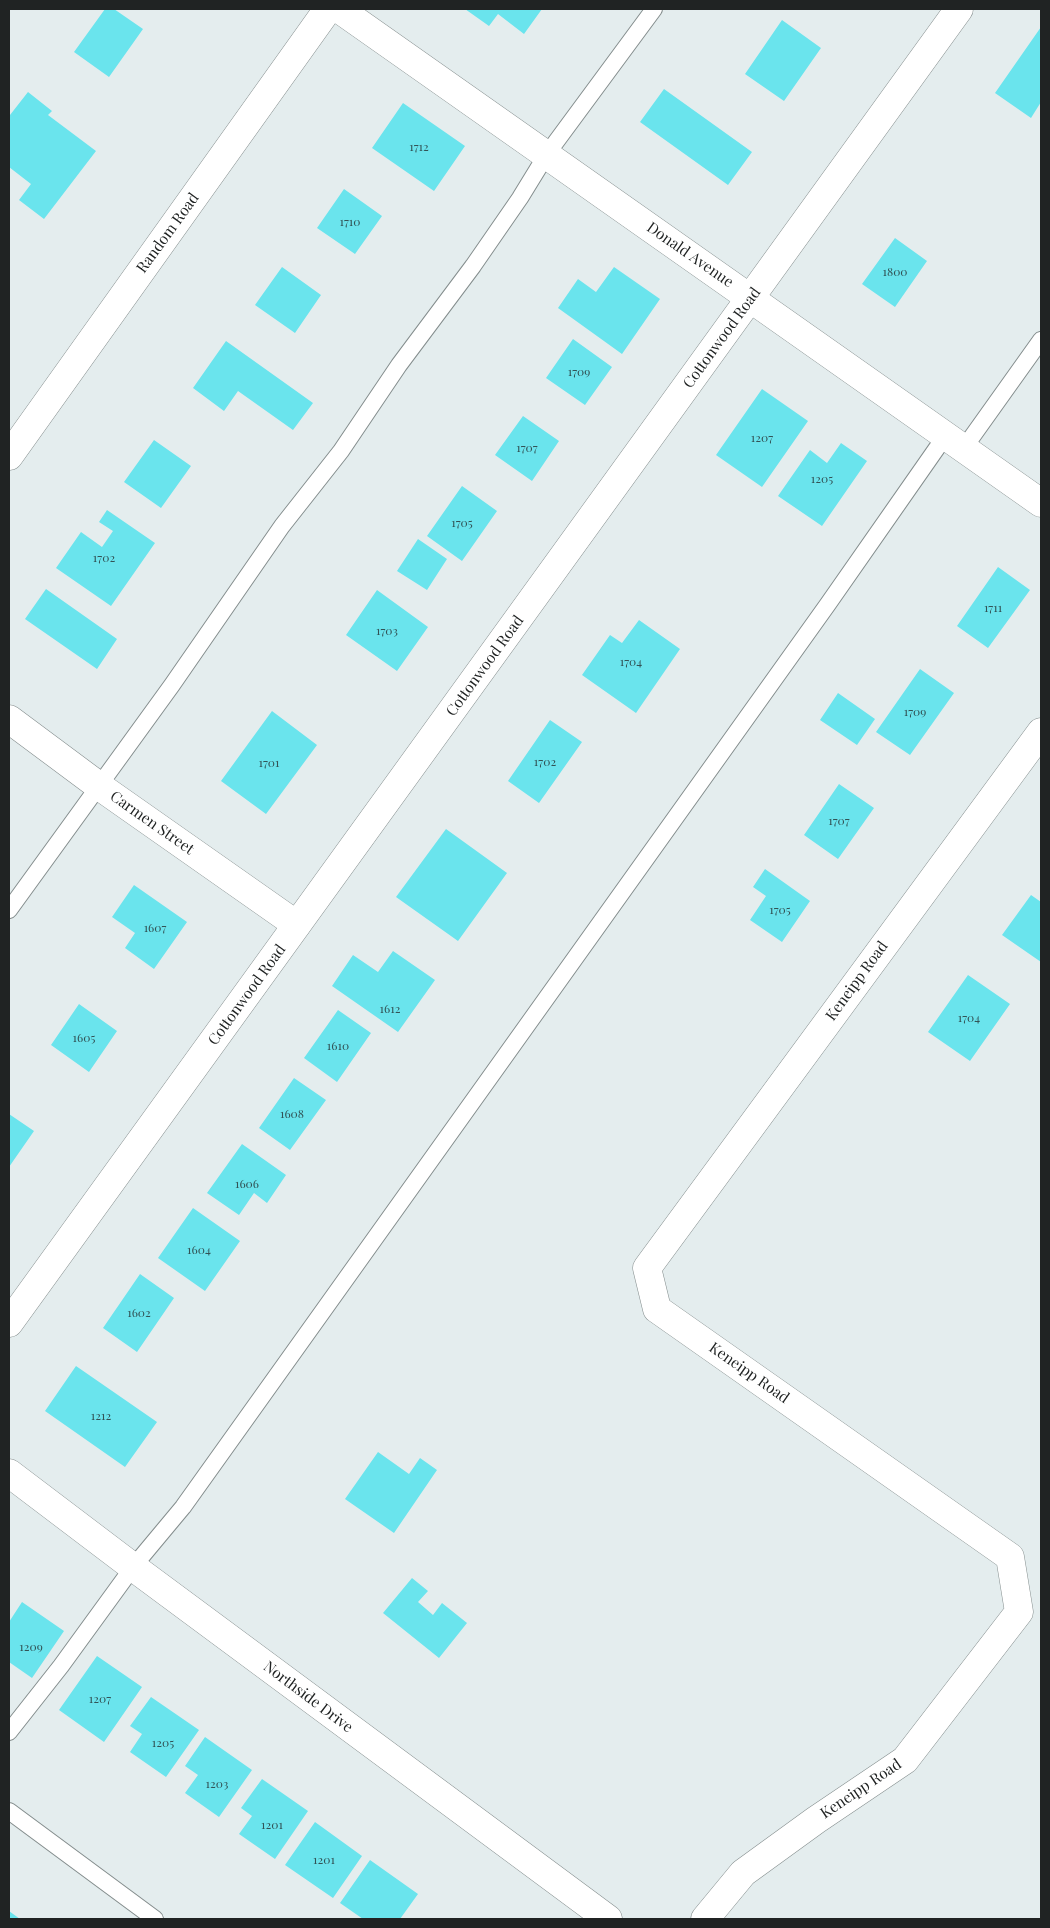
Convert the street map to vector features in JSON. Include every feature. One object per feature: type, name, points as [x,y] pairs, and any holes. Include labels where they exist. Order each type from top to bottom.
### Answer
[{"type":"street","name":"Random Road","points":[[9,456],[328,9]]},
{"type":"street","name":"Donald Avenue","points":[[339,9],[1041,503]]},
{"type":"street","name":"Cottonwood Road","points":[[9,1323],[959,9]]},
{"type":"street","name":"Carmen Street","points":[[9,719],[99,786],[297,925]]},
{"type":"street","name":"Keneipp Road","points":[[705,1919],[743,1873],[816,1820],[905,1760],[1019,1612],[1010,1557],[657,1308],[647,1268],[1041,732]]},
{"type":"street","name":"Northside Drive","points":[[9,1473],[608,1919]]},
{"type":"lane","points":[[9,910],[172,685],[282,526],[341,451],[399,365],[473,266],[520,198],[546,154],[654,9]]},
{"type":"lane","points":[[9,1732],[61,1666],[133,1567],[183,1507],[828,604],[955,442],[1041,340]]},
{"type":"lane","points":[[9,1812],[155,1919]]},
{"type":"building","points":[[105,9],[114,9],[143,29],[109,77],[74,52]]},
{"type":"building","points":[[465,9],[542,9],[524,34],[498,14],[489,26]]},
{"type":"building","points":[[782,20],[821,48],[784,101],[745,74]]},
{"type":"building","points":[[1041,27],[1041,102],[1031,118],[995,93]]},
{"type":"building","points":[[664,89],[752,152],[728,185],[640,122]]},
{"type":"building","points":[[28,92],[52,111],[48,115],[96,151],[44,219],[19,200],[31,184],[9,167],[9,114]]},
{"type":"building","points":[[403,103],[465,146],[434,191],[372,148]]},
{"type":"building","points":[[344,189],[382,216],[355,254],[317,228]]},
{"type":"building","points":[[895,238],[927,261],[895,307],[862,284]]},
{"type":"building","points":[[282,267],[321,295],[295,333],[255,305]]},
{"type":"building","points":[[614,267],[660,299],[622,354],[558,308],[578,279],[596,292]]},
{"type":"building","points":[[573,339],[612,367],[585,405],[546,378]]},
{"type":"building","points":[[226,341],[313,403],[293,430],[238,391],[224,411],[193,388]]},
{"type":"building","points":[[762,389],[808,421],[762,487],[716,455]]},
{"type":"building","points":[[523,416],[559,441],[532,481],[495,455]]},
{"type":"building","points":[[154,440],[191,466],[161,508],[124,482]]},
{"type":"building","points":[[841,443],[867,461],[822,526],[778,496],[810,450],[827,463]]},
{"type":"building","points":[[462,486],[497,511],[462,561],[427,536]]},
{"type":"building","points":[[107,510],[155,543],[111,606],[56,568],[81,532],[102,547],[113,531],[99,522]]},
{"type":"building","points":[[418,539],[447,559],[427,590],[397,571]]},
{"type":"building","points":[[998,567],[1030,590],[988,648],[957,626]]},
{"type":"building","points":[[46,589],[117,639],[97,669],[25,619]]},
{"type":"building","points":[[377,590],[428,627],[397,671],[346,635]]},
{"type":"building","points":[[639,620],[680,649],[636,713],[582,675],[610,635],[622,643]]},
{"type":"building","points":[[920,669],[954,693],[910,755],[876,732]]},
{"type":"building","points":[[838,693],[875,719],[857,745],[820,720]]},
{"type":"building","points":[[272,711],[317,745],[266,814],[221,781]]},
{"type":"building","points":[[550,720],[582,742],[539,803],[508,781]]},
{"type":"building","points":[[839,784],[874,808],[838,859],[804,835]]},
{"type":"building","points":[[446,829],[507,873],[458,941],[396,897]]},
{"type":"building","points":[[765,869],[810,901],[782,942],[750,920],[766,896],[753,887]]},
{"type":"building","points":[[134,885],[187,922],[154,969],[125,948],[135,933],[112,917]]},
{"type":"building","points":[[1031,895],[1041,902],[1041,962],[1002,935]]},
{"type":"building","points":[[393,951],[435,980],[398,1032],[332,986],[353,955],[378,972]]},
{"type":"building","points":[[968,975],[1010,1004],[970,1061],[928,1032]]},
{"type":"building","points":[[79,1004],[117,1031],[89,1072],[51,1045]]},
{"type":"building","points":[[338,1010],[371,1033],[337,1082],[304,1058]]},
{"type":"building","points":[[294,1078],[326,1100],[290,1150],[259,1128]]},
{"type":"building","points":[[9,1114],[34,1131],[9,1167]]},
{"type":"building","points":[[242,1144],[286,1175],[267,1203],[254,1193],[239,1215],[207,1193]]},
{"type":"building","points":[[193,1208],[240,1241],[205,1291],[158,1258]]},
{"type":"building","points":[[140,1274],[174,1298],[137,1352],[103,1328]]},
{"type":"building","points":[[76,1366],[157,1422],[125,1467],[45,1411]]},
{"type":"building","points":[[378,1452],[409,1474],[420,1458],[437,1470],[394,1533],[345,1499]]},
{"type":"building","points":[[412,1578],[428,1591],[418,1602],[433,1615],[442,1603],[467,1623],[439,1658],[383,1613]]},
{"type":"building","points":[[22,1602],[64,1631],[32,1678],[9,1662],[9,1622]]},
{"type":"building","points":[[97,1656],[142,1687],[104,1742],[59,1710]]},
{"type":"building","points":[[151,1697],[199,1730],[166,1777],[130,1752],[142,1734],[130,1726]]},
{"type":"building","points":[[205,1737],[252,1770],[219,1817],[185,1793],[198,1775],[185,1766]]},
{"type":"building","points":[[262,1779],[308,1811],[275,1859],[239,1834],[252,1816],[241,1808]]},
{"type":"building","points":[[315,1822],[362,1856],[333,1898],[285,1865]]},
{"type":"building","points":[[370,1860],[418,1894],[400,1919],[363,1919],[340,1903]]},
{"type":"building","points":[[9,1911],[20,1919],[9,1919]]}]
